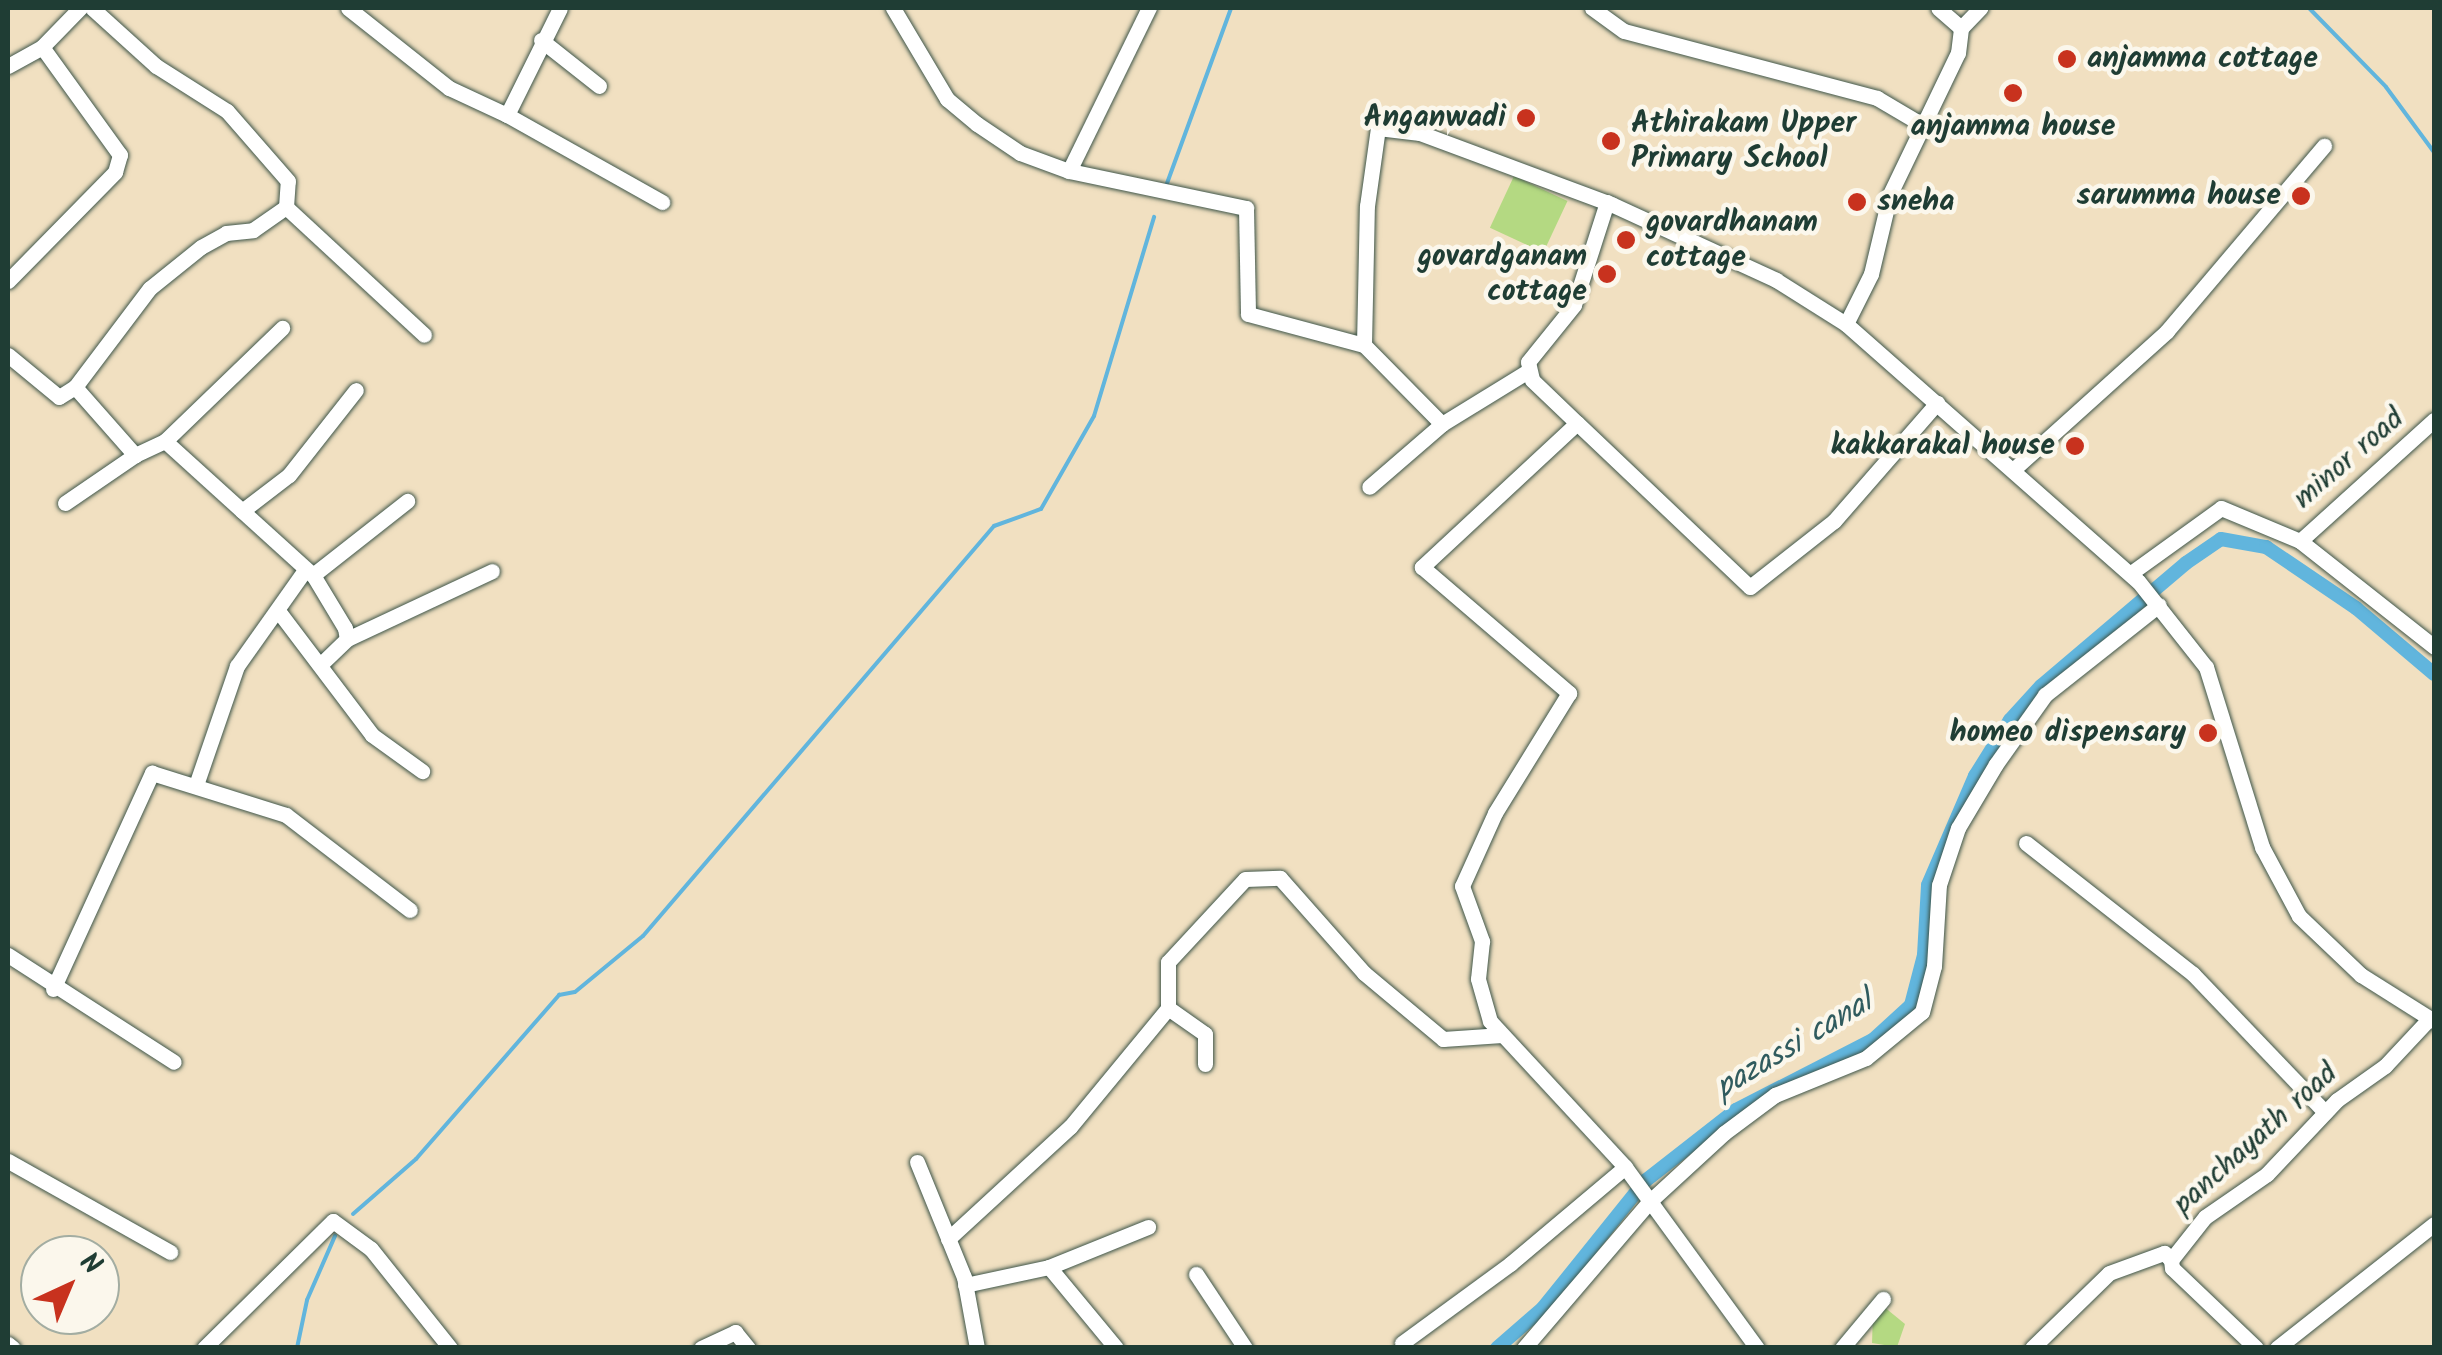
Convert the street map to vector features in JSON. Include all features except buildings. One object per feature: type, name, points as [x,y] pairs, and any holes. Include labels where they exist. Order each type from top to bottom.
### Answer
[{"type":"street","points":[[8,66],[42,47],[80,8]]},
{"type":"street","points":[[92,8],[156,66],[227,112],[273,158],[288,181],[286,207]]},
{"type":"street","points":[[351,8],[449,88],[507,115],[662,202]]},
{"type":"street","points":[[507,115],[560,8]]},
{"type":"street","points":[[893,8],[947,99],[1020,153],[1069,172],[1154,194],[1246,208],[1248,314],[1364,345],[1442,424]]},
{"type":"street","points":[[1069,172],[1149,8]]},
{"type":"street","points":[[1592,8],[1624,31],[1877,98],[1926,127]]},
{"type":"street","points":[[1938,8],[1961,28]]},
{"type":"street","points":[[1846,324],[1871,274],[1876,232],[1958,53],[1961,28],[1980,8]]},
{"type":"street","points":[[541,40],[599,86]]},
{"type":"street","points":[[8,280],[116,172],[120,155],[42,47]]},
{"type":"street","points":[[1364,345],[1367,206],[1378,128],[1420,133],[1721,249],[1846,324],[2014,468],[2132,574],[2151,596],[2206,667],[2262,847],[2299,916],[2361,975],[2431,1020]]},
{"type":"street","points":[[2014,468],[2167,332],[2324,146]]},
{"type":"street","points":[[1607,202],[1574,305],[1528,362],[1528,371],[1577,423],[1750,587],[1834,521],[1937,402]]},
{"type":"street","points":[[286,207],[424,335]]},
{"type":"street","points":[[8,355],[59,397],[76,387],[150,288],[201,247],[226,233],[253,230],[286,207]]},
{"type":"street","points":[[65,503],[135,455],[165,441],[282,328]]},
{"type":"street","points":[[1369,487],[1442,424],[1528,371]]},
{"type":"street","points":[[76,387],[135,455]]},
{"type":"street","points":[[242,511],[289,474],[356,390]]},
{"type":"street","name":"minor road","points":[[2300,540],[2434,420]]},
{"type":"street","points":[[1577,423],[1422,568],[1568,693],[1495,813],[1462,886],[1482,942],[1478,979],[1502,1035],[1629,1172],[1757,1348]]},
{"type":"street","points":[[165,441],[309,572],[343,616],[346,639]]},
{"type":"street","points":[[196,785],[237,666],[309,572],[407,501]]},
{"type":"street","points":[[2132,574],[2221,508],[2300,540],[2434,647]]},
{"type":"street","points":[[322,662],[346,639],[492,572]]},
{"type":"street","points":[[1524,1348],[1649,1201],[1776,1096],[1866,1058],[1922,1012],[1934,966],[1939,885],[1958,828],[2045,695],[2151,596]]},
{"type":"street","points":[[279,612],[322,662],[341,700],[372,735],[422,771]]},
{"type":"street","points":[[52,989],[144,782],[161,772],[286,815],[410,910]]},
{"type":"street","points":[[2026,843],[2193,974],[2326,1112]]},
{"type":"street","points":[[948,1239],[1070,1126],[1168,1008],[1168,962],[1245,879],[1280,878],[1364,973],[1443,1040],[1502,1035]]},
{"type":"street","points":[[8,955],[52,989],[174,1062]]},
{"type":"street","points":[[1168,1008],[1205,1034],[1205,1064]]},
{"type":"street","name":"panchayath road","points":[[2256,1348],[2172,1268],[2171,1260],[2206,1217],[2267,1174],[2326,1112],[2402,1051],[2431,1020]]},
{"type":"street","points":[[8,1161],[170,1252]]},
{"type":"street","points":[[917,1162],[965,1285],[977,1348]]},
{"type":"street","points":[[1403,1346],[1629,1172]]},
{"type":"street","points":[[204,1348],[332,1221],[371,1249],[450,1348]]},
{"type":"street","points":[[2277,1348],[2434,1224]]},
{"type":"street","points":[[965,1285],[1049,1267],[1148,1227]]},
{"type":"street","points":[[2032,1348],[2110,1273],[2164,1253],[2171,1260]]},
{"type":"street","points":[[1049,1267],[1116,1348]]},
{"type":"street","points":[[1196,1274],[1245,1348]]},
{"type":"street","points":[[1842,1348],[1883,1299]]},
{"type":"street","points":[[702,1348],[735,1332],[748,1348]]},
{"type":"green space","points":[[1514,176],[1567,201],[1543,253],[1490,228]]},
{"type":"green space","points":[[1883,1306],[1905,1324],[1897,1347],[1872,1343],[1873,1312]]},
{"type":"waterway","points":[[1166,186],[1231,8]]},
{"type":"waterway","points":[[2309,8],[2386,87],[2434,152]]},
{"type":"waterway","points":[[353,1214],[416,1159],[559,995],[575,992],[643,936],[994,526],[1041,509],[1094,416],[1154,217]]},
{"type":"waterway","name":"pazassi canal","points":[[1497,1348],[1543,1308],[1645,1181],[1736,1110],[1873,1040],[1911,1005],[1924,955],[1928,885],[1975,776],[2010,720],[2041,686],[2186,563],[2221,539],[2266,547],[2356,608],[2434,674]]},
{"type":"waterway","points":[[297,1348],[307,1300],[335,1236]]},
{"type":"place","name":"anjamma cottage","points":[[2067,59]]},
{"type":"place","name":"anjamma house","points":[[2013,93]]},
{"type":"place","name":"Anganwadi","points":[[1526,118]]},
{"type":"place","name":"Athirakam Upper Primary School","points":[[1611,141]]},
{"type":"place","name":"sarumma house","points":[[2301,196]]},
{"type":"place","name":"sneha","points":[[1857,202]]},
{"type":"place","name":"govardhanam cottage","points":[[1626,240]]},
{"type":"place","name":"govardganam cottage","points":[[1607,274]]},
{"type":"place","name":"kakkarakal house","points":[[2075,446]]},
{"type":"place","name":"homeo dispensary","points":[[2208,733]]}]
